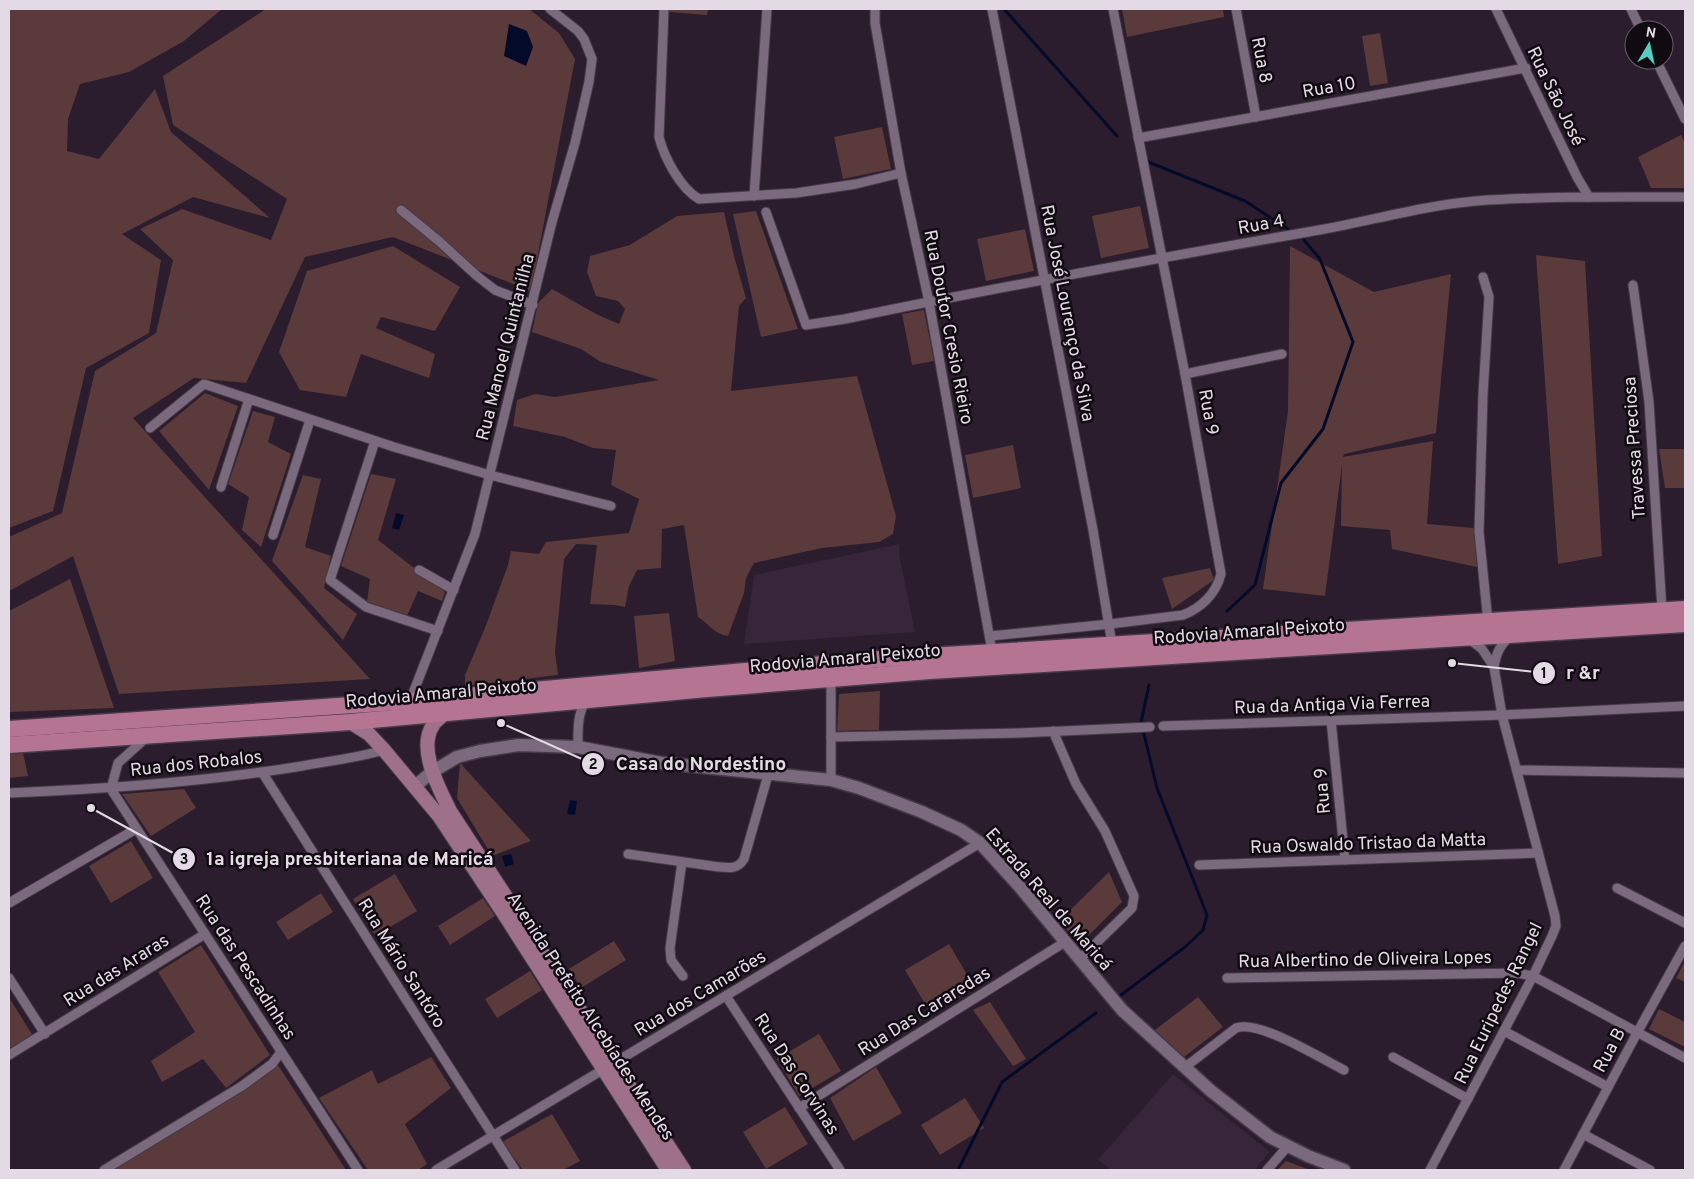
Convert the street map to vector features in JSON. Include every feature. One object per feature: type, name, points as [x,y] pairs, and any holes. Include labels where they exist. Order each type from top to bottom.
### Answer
[{"type":"highway","name":"Rodovia Amaral Peixoto","points":[[9,729],[410,701],[788,667],[991,644],[1112,644],[1685,609]]},
{"type":"highway","name":"Rodovia Amaral Peixoto","points":[[9,745],[350,722],[831,679],[977,668],[1685,624]]},
{"type":"main road","name":"Avenida Prefeito Alcebíades Mendes","points":[[444,714],[433,725],[428,738],[428,748],[432,772],[450,811],[458,835]]},
{"type":"main road","name":"Avenida Prefeito Alcebíades Mendes","points":[[350,722],[369,734],[439,816],[458,835],[609,1067],[684,1170]]},
{"type":"main road","name":"Estrada Real de Maricá","points":[[415,786],[432,772],[457,757],[480,751],[519,745],[578,747],[662,763],[830,780],[859,788],[922,812],[961,830],[980,843],[1019,886],[1122,1010],[1184,1068],[1270,1137],[1344,1170]]},
{"type":"main road","name":"Avenida Prefeito Alcebíades Mendes","points":[[609,1067],[668,1170]]},
{"type":"street","name":"Rua Manoel Quintanilha","points":[[410,701],[475,534],[552,222],[575,143],[589,82],[592,59],[584,39],[578,31],[550,9]]},
{"type":"street","points":[[664,9],[659,137],[666,157],[689,192],[699,198],[754,196],[830,188],[901,173]]},
{"type":"street","points":[[754,196],[767,9]]},
{"type":"street","name":"Rua Doutor Cresio Rieiro","points":[[875,9],[875,23],[901,173],[929,302],[991,644]]},
{"type":"street","name":"Rua José Lourenço da Silva","points":[[992,9],[1093,530],[1112,644]]},
{"type":"street","name":"Rua 9","points":[[991,644],[1110,624],[1183,615],[1205,602],[1219,582],[1221,574],[1185,374],[1113,9]]},
{"type":"street","name":"Rua 8","points":[[1236,9],[1256,117]]},
{"type":"street","name":"Rua São José","points":[[1496,9],[1588,197]]},
{"type":"street","name":"Rua 10","points":[[1138,138],[1526,68]]},
{"type":"street","points":[[1661,70],[1685,119]]},
{"type":"street","name":"Rua 4","points":[[766,212],[806,325],[1161,257],[1326,229],[1434,206],[1476,201],[1588,197],[1685,197]]},
{"type":"street","points":[[401,210],[477,276],[496,290],[533,305]]},
{"type":"street","points":[[1483,277],[1489,297],[1483,385],[1479,532],[1488,622]]},
{"type":"street","name":"Travessa Preciosa","points":[[1633,285],[1649,402],[1662,610]]},
{"type":"street","points":[[1185,374],[1282,354]]},
{"type":"street","points":[[150,428],[204,384],[375,441],[490,475],[611,506]]},
{"type":"street","points":[[221,487],[249,399]]},
{"type":"street","points":[[273,535],[310,420]]},
{"type":"street","points":[[375,441],[330,580],[366,607],[438,631]]},
{"type":"street","points":[[419,570],[454,590]]},
{"type":"street","points":[[1494,667],[1495,657],[1501,646],[1516,634]]},
{"type":"street","name":"Rua Euripedes Rangel","points":[[1430,1170],[1533,976],[1556,926],[1555,916],[1502,715],[1494,667],[1482,649],[1466,638]]},
{"type":"street","points":[[830,780],[831,679]]},
{"type":"street","points":[[578,747],[579,718],[577,709],[579,701]]},
{"type":"street","name":"Rua da Antiga Via Ferrea","points":[[1163,726],[1502,715],[1685,706]]},
{"type":"street","name":"Rua 9","points":[[1331,720],[1345,860]]},
{"type":"street","points":[[831,737],[1019,733],[1150,727]]},
{"type":"street","points":[[1053,730],[1076,784],[1105,831],[1134,896],[1132,908],[1079,960]]},
{"type":"street","points":[[110,789],[118,763],[149,735]]},
{"type":"street","name":"Rua dos Robalos","points":[[9,793],[110,789],[262,772],[364,756],[384,750]]},
{"type":"street","points":[[1517,770],[1685,773]]},
{"type":"street","name":"Rua Mário Santóro","points":[[262,772],[515,1170]]},
{"type":"street","points":[[628,854],[734,868],[741,864],[768,775]]},
{"type":"street","name":"Rua das Pescadinhas","points":[[110,789],[358,1170]]},
{"type":"street","points":[[9,903],[136,829]]},
{"type":"street","name":"Rua dos Camarões","points":[[436,1170],[980,843]]},
{"type":"street","name":"Rua Oswaldo Tristao da Matta","points":[[1199,865],[1538,853]]},
{"type":"street","points":[[682,862],[670,948],[671,960],[683,976]]},
{"type":"street","points":[[1617,888],[1685,924]]},
{"type":"street","name":"Rua das Araras","points":[[9,1055],[205,934]]},
{"type":"street","name":"Rua Das Cararedas","points":[[799,1108],[1065,942]]},
{"type":"street","name":"Rua B","points":[[1564,1170],[1685,946]]},
{"type":"street","name":"Rua Albertino de Oliveira Lopes","points":[[1227,978],[1501,972],[1533,976]]},
{"type":"street","points":[[1533,976],[1685,1058]]},
{"type":"street","points":[[9,978],[45,1034]]},
{"type":"street","name":"Rua Das Corvinas","points":[[726,996],[840,1170]]},
{"type":"street","points":[[1184,1068],[1236,1028],[1244,1026],[1290,1042],[1344,1070]]},
{"type":"street","points":[[1504,1031],[1608,1087]]},
{"type":"street","points":[[104,1170],[261,1074],[281,1052]]},
{"type":"street","points":[[1393,1057],[1468,1099]]},
{"type":"street","points":[[1583,1134],[1650,1170]]},
{"type":"street","points":[[1267,1170],[1288,1146]]},
{"type":"shaded area","points":[[9,9],[222,9],[184,41],[129,72],[80,84],[68,119],[67,151],[99,159],[155,89],[171,132],[270,218],[193,197],[122,234],[161,260],[149,333],[86,368],[53,511],[9,528]]},
{"type":"shaded area","points":[[266,9],[529,9],[559,33],[575,59],[531,291],[393,237],[305,257],[246,383],[194,378],[133,418],[370,679],[119,694],[73,556],[9,591],[9,537],[62,513],[95,371],[156,333],[173,260],[140,229],[182,209],[271,240],[287,199],[173,125],[163,76]]},
{"type":"shaded area","points":[[669,9],[708,9],[707,15],[669,12]]},
{"type":"shaded area","points":[[1122,9],[1223,9],[1224,17],[1127,37]]},
{"type":"shaded area","points":[[1380,33],[1388,83],[1370,86],[1362,36]]},
{"type":"shaded area","points":[[882,127],[891,169],[843,179],[834,137]]},
{"type":"shaded area","points":[[1681,135],[1685,143],[1685,188],[1651,188],[1638,157]]},
{"type":"shaded area","points":[[1140,206],[1149,248],[1101,258],[1092,216]]},
{"type":"shaded area","points":[[756,211],[798,329],[761,337],[733,214]]},
{"type":"shaded area","points":[[724,212],[746,298],[739,306],[731,391],[857,376],[896,516],[893,534],[879,542],[822,548],[754,563],[746,578],[744,593],[728,636],[716,631],[698,617],[684,525],[662,529],[661,568],[637,570],[629,586],[625,607],[590,604],[597,545],[576,544],[564,559],[555,652],[558,675],[465,686],[465,675],[485,628],[508,565],[511,551],[539,554],[546,542],[629,533],[639,499],[611,485],[616,450],[593,448],[565,437],[513,426],[517,400],[535,394],[555,397],[659,380],[601,362],[581,349],[532,332],[538,303],[552,289],[598,315],[619,324],[625,309],[618,301],[596,296],[587,272],[590,256],[630,245],[677,216]]},
{"type":"shaded area","points":[[1025,229],[1034,271],[986,281],[977,239]]},
{"type":"shaded area","points":[[393,246],[460,287],[435,331],[381,317],[376,328],[435,354],[429,378],[361,354],[346,397],[300,390],[279,352],[307,271]]},
{"type":"shaded area","points":[[1290,246],[1374,292],[1451,274],[1436,433],[1344,454],[1343,457],[1433,441],[1427,524],[1474,528],[1477,567],[1392,549],[1390,530],[1341,526],[1342,465],[1325,596],[1263,589],[1288,411]]},
{"type":"shaded area","points":[[1536,255],[1585,261],[1602,556],[1558,564]]},
{"type":"shaded area","points":[[924,310],[934,361],[912,365],[902,314]]},
{"type":"shaded area","points":[[205,393],[238,406],[209,490],[159,431]]},
{"type":"shaded area","points":[[253,411],[275,417],[268,442],[291,454],[261,547],[242,530],[249,497],[228,484]]},
{"type":"shaded area","points":[[1013,445],[1021,488],[973,498],[965,455]]},
{"type":"shaded area","points":[[1659,449],[1685,449],[1685,488],[1665,488]]},
{"type":"shaded area","points":[[371,474],[396,479],[378,540],[445,592],[442,601],[418,591],[407,616],[367,602],[370,579],[341,566]]},
{"type":"shaded area","points":[[303,475],[321,479],[305,547],[331,556],[324,588],[357,614],[343,640],[272,561]]},
{"type":"shaded area","points":[[900,544],[899,554],[915,632],[744,644],[754,575]]},
{"type":"shaded area","points":[[1210,568],[1214,580],[1172,609],[1162,578]]},
{"type":"shaded area","points":[[70,579],[114,708],[9,712],[9,611]]},
{"type":"shaded area","points":[[669,613],[675,661],[639,668],[634,616]]},
{"type":"shaded area","points":[[880,691],[879,730],[837,731],[839,694]]},
{"type":"shaded area","points":[[23,753],[28,776],[9,778],[9,754]]},
{"type":"shaded area","points":[[460,763],[531,841],[492,856],[457,798]]},
{"type":"shaded area","points":[[184,789],[196,808],[151,836],[122,794]]},
{"type":"shaded area","points":[[131,841],[153,878],[111,903],[89,866]]},
{"type":"shaded area","points":[[1109,872],[1122,902],[1080,944],[1059,921]]},
{"type":"shaded area","points":[[395,874],[417,911],[375,936],[353,899]]},
{"type":"shaded area","points":[[321,893],[333,912],[288,940],[276,922]]},
{"type":"shaded area","points":[[483,898],[495,916],[450,945],[438,926]]},
{"type":"shaded area","points":[[614,941],[626,960],[581,988],[569,969]]},
{"type":"shaded area","points":[[949,944],[975,988],[931,1014],[905,970]]},
{"type":"shaded area","points":[[201,945],[270,1055],[226,1088],[203,1059],[162,1082],[151,1061],[195,1032],[158,972]]},
{"type":"shaded area","points":[[1685,961],[1685,982],[1676,978]]},
{"type":"shaded area","points":[[530,971],[542,990],[497,1018],[485,999]]},
{"type":"shaded area","points":[[1198,997],[1223,1027],[1184,1057],[1155,1030]]},
{"type":"shaded area","points":[[9,1000],[33,1036],[9,1049]]},
{"type":"shaded area","points":[[990,1002],[1026,1059],[1013,1066],[973,1010]]},
{"type":"shaded area","points":[[1659,1009],[1685,1022],[1685,1047],[1649,1029]]},
{"type":"shaded area","points":[[819,1034],[841,1071],[799,1096],[777,1059]]},
{"type":"shaded area","points":[[431,1057],[451,1088],[405,1124],[427,1164],[418,1170],[368,1170],[319,1098],[372,1070],[378,1084]]},
{"type":"shaded area","points":[[278,1065],[346,1170],[114,1170]]},
{"type":"shaded area","points":[[876,1067],[902,1113],[853,1141],[830,1098]]},
{"type":"shaded area","points":[[1173,1074],[1270,1152],[1254,1170],[1112,1170],[1098,1160]]},
{"type":"shaded area","points":[[965,1098],[984,1128],[940,1155],[921,1125]]},
{"type":"shaded area","points":[[785,1107],[808,1144],[766,1169],[743,1132]]},
{"type":"shaded area","points":[[552,1114],[580,1161],[563,1170],[523,1170],[502,1142]]},
{"type":"shaded area","points":[[1286,1161],[1310,1170],[1277,1170]]},
{"type":"water","points":[[509,24],[527,31],[533,47],[526,66],[504,56]]},
{"type":"water","points":[[396,513],[404,515],[399,530],[392,528]]},
{"type":"water","points":[[570,800],[577,801],[575,815],[567,814]]},
{"type":"water","points":[[511,854],[514,864],[505,867],[502,856]]},
{"type":"waterway","points":[[1004,9],[1117,136]]},
{"type":"waterway","points":[[1146,161],[1245,201],[1288,229]]},
{"type":"waterway","points":[[1227,611],[1255,585],[1281,483],[1323,429],[1353,342],[1320,259],[1304,240]]},
{"type":"waterway","points":[[1117,998],[1185,947],[1203,930],[1207,915],[1157,788],[1144,734],[1140,727],[1149,685]]},
{"type":"waterway","points":[[958,1170],[1002,1082],[1096,1013]]},
{"type":"place","name":"r &r","points":[[1452,663]]},
{"type":"place","name":"Casa do Nordestino","points":[[501,723]]},
{"type":"place","name":"1a igreja presbiteriana de Maricá","points":[[91,808]]}]
